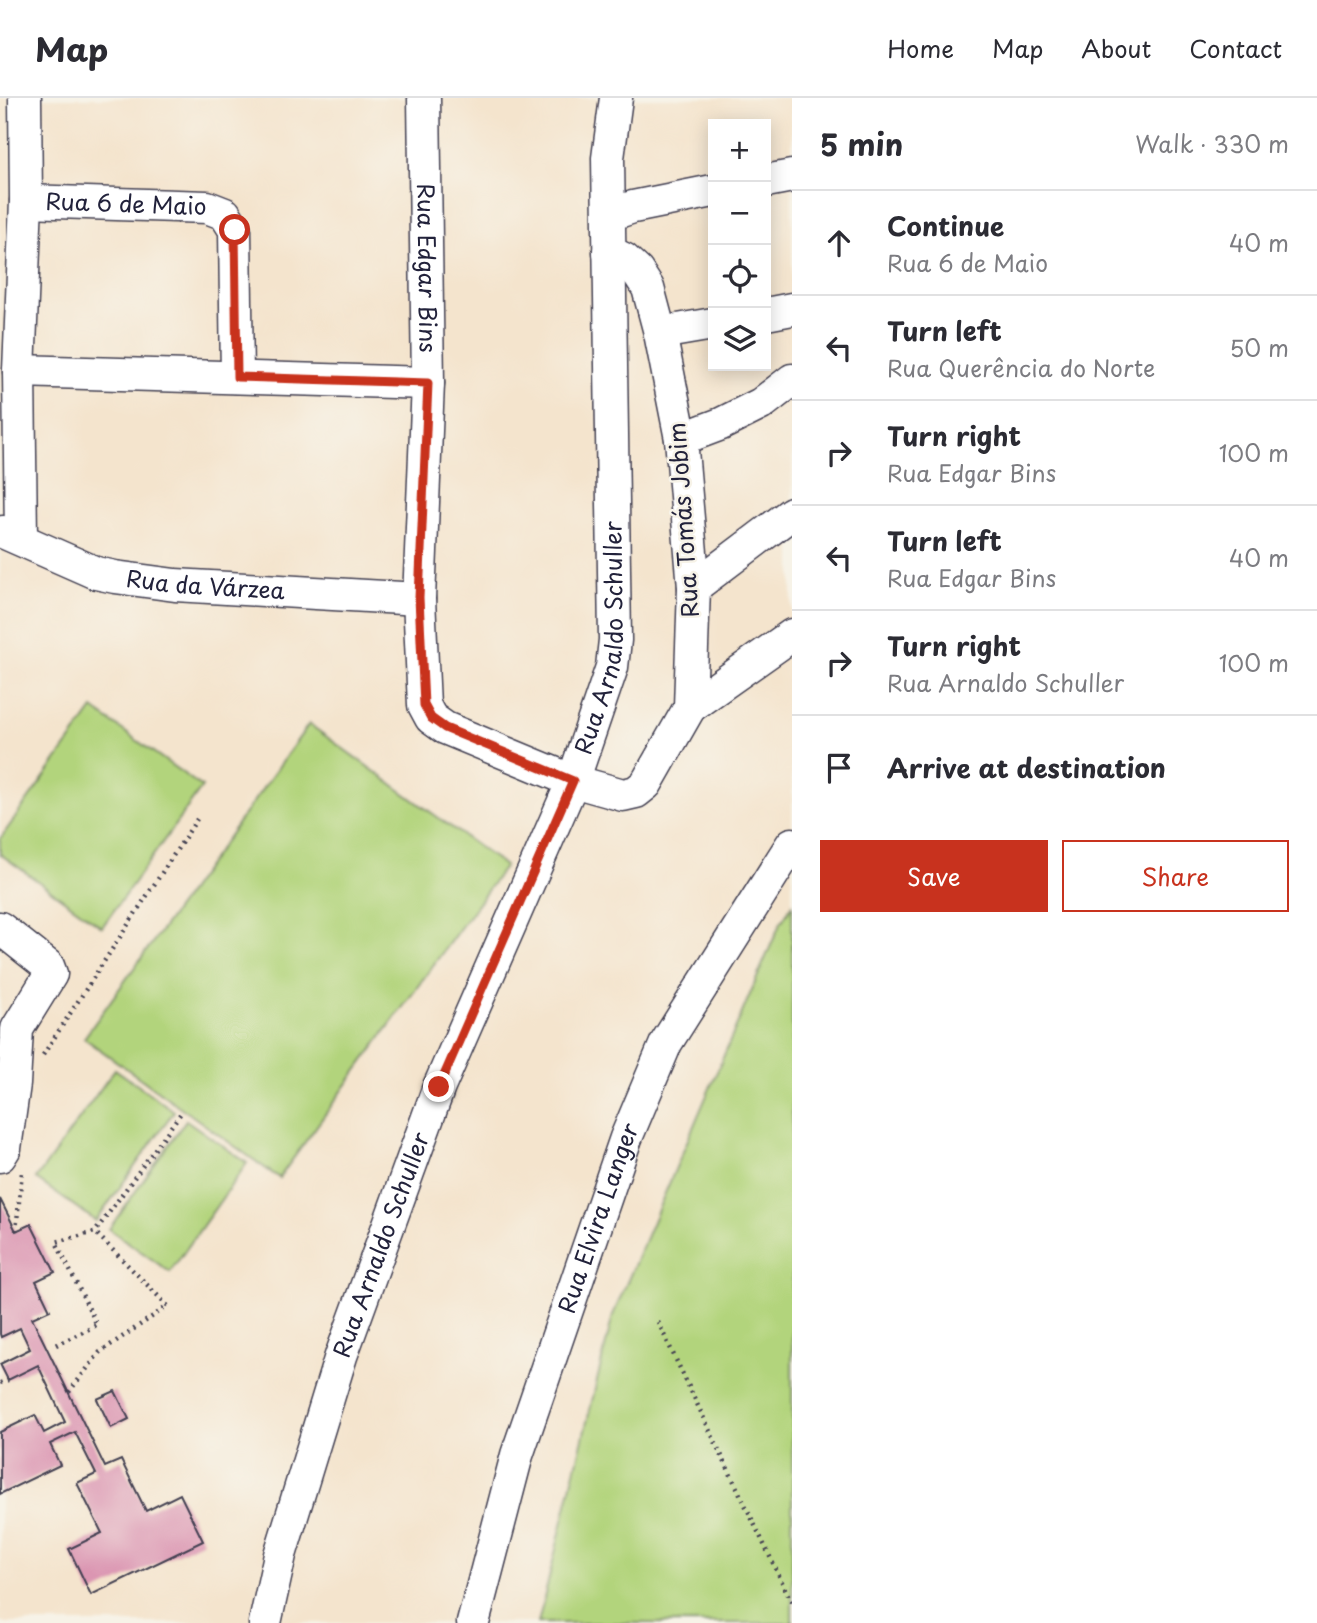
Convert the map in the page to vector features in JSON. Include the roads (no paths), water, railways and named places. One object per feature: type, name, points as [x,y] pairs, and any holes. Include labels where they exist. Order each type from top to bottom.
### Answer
[{"type":"street","points":[[10,535],[26,201],[25,98]]},
{"type":"street","name":"Rua Edgar Bins","points":[[424,98],[428,383],[419,598],[424,705],[431,718],[445,728],[573,781],[623,795],[636,792]]},
{"type":"street","name":"Rua Arnaldo Schuller","points":[[265,1623],[280,1555],[341,1356],[439,1087],[573,781],[612,667],[615,640],[608,158],[616,98]]},
{"type":"street","points":[[771,180],[792,176]]},
{"type":"street","points":[[609,215],[633,206],[708,192]]},
{"type":"street","name":"Rua 6 de Maio","points":[[26,201],[207,206],[225,214],[235,230],[237,377]]},
{"type":"street","name":"Rua Tomás Jobim","points":[[609,252],[624,259],[638,271],[648,288],[660,333],[681,439],[694,587],[690,707],[646,784],[636,792]]},
{"type":"street","points":[[771,313],[792,309]]},
{"type":"street","points":[[660,333],[708,325]]},
{"type":"street","points":[[19,371],[428,383]]},
{"type":"street","points":[[681,439],[722,424],[761,404],[792,380]]},
{"type":"street","points":[[694,587],[792,513]]},
{"type":"street","name":"Rua da Várzea","points":[[10,535],[96,573],[115,577],[175,584],[419,598]]},
{"type":"street","points":[[690,707],[792,635]]},
{"type":"street","name":"Rua Elvira Langer","points":[[473,1623],[517,1455],[626,1138],[666,1043],[792,844]]},
{"type":"street","points":[[0,928],[48,966],[51,974],[16,1029],[12,1097],[5,1148],[0,1156]]}]
